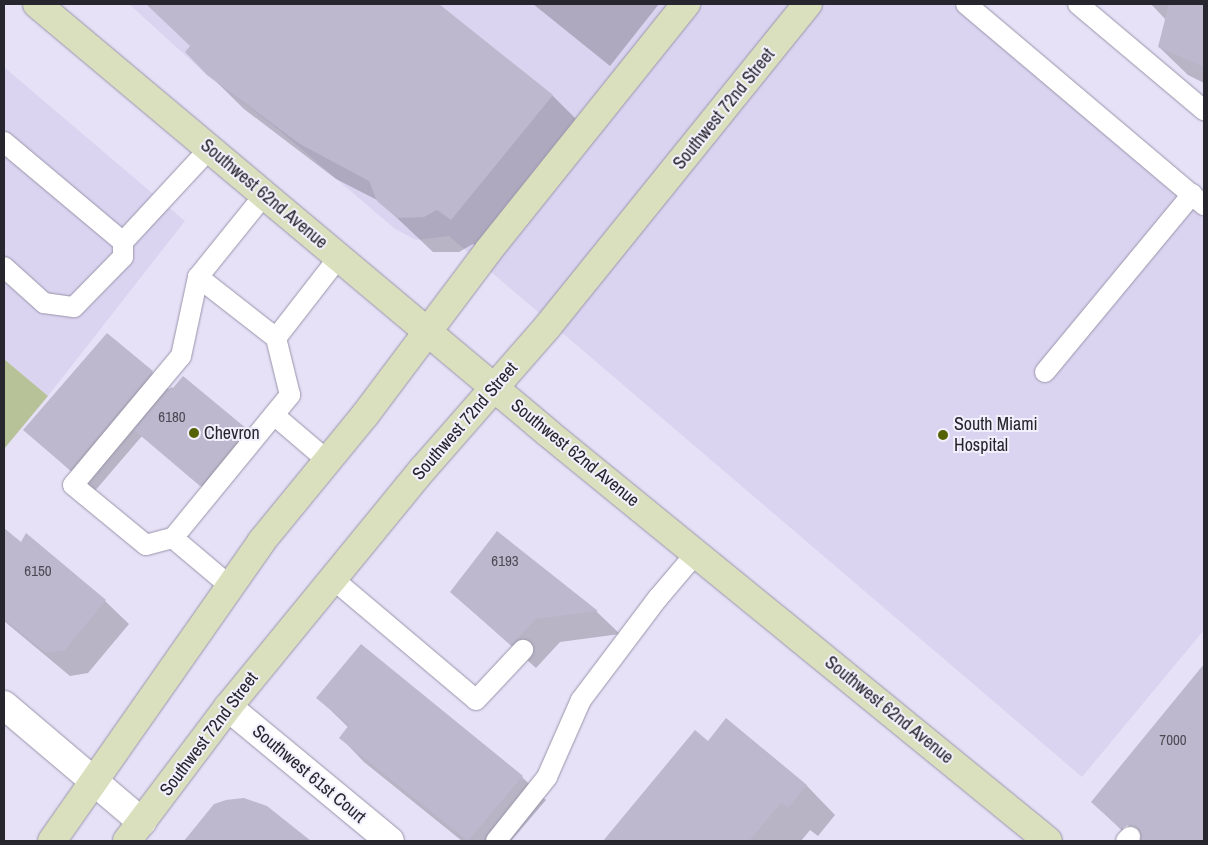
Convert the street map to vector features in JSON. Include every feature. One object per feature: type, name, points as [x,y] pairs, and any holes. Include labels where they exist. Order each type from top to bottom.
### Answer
[{"type":"main road","name":"Southwest 62nd Avenue","points":[[37,4],[428,332],[1048,841]]},
{"type":"main road","points":[[52,841],[96,781],[230,586],[288,508],[328,461],[428,332],[488,250],[686,4]]},
{"type":"main road","name":"Southwest 72nd Street","points":[[134,832],[228,707],[332,579],[423,469],[554,319],[808,4]]},
{"type":"street","points":[[4,705],[96,781],[134,832]]},
{"type":"street","name":"Southwest 61st Court","points":[[228,707],[390,841]]},
{"type":"lane","points":[[966,4],[1198,200],[1045,372]]},
{"type":"lane","points":[[1078,4],[1204,110]]},
{"type":"lane","points":[[4,142],[123,242]]},
{"type":"lane","points":[[4,268],[44,303],[74,307],[123,256],[123,242],[210,148]]},
{"type":"lane","points":[[198,277],[276,338],[290,395],[172,538],[146,546],[73,485],[181,356],[198,277],[265,194]]},
{"type":"lane","points":[[276,338],[339,257]]},
{"type":"lane","points":[[274,415],[328,461]]},
{"type":"lane","points":[[172,538],[230,586]]},
{"type":"lane","points":[[496,841],[547,777],[582,700],[658,598],[697,552]]},
{"type":"lane","points":[[332,579],[476,700],[523,650]]},
{"type":"shaded area","name":"South Miami Hospital","points":[[129,4],[952,4],[1204,219],[1204,630],[1082,777],[449,236],[416,240],[395,229],[278,129],[207,75]]},
{"type":"shaded area","points":[[4,67],[185,221],[48,396],[4,359]]},
{"type":"green space","points":[[4,359],[48,396],[4,449]]},
{"type":"building","points":[[146,4],[439,4],[553,95],[451,220],[437,210],[424,217],[397,218],[377,201],[369,181],[300,144],[207,75],[185,52],[190,46]]},
{"type":"building","points":[[1169,4],[1204,4],[1204,67],[1158,47]]},
{"type":"building","points":[[107,333],[153,371],[70,470],[23,430]]},
{"type":"building","name":"Chevron","points":[[183,376],[247,429],[200,486],[134,430]]},
{"type":"building","points":[[4,528],[21,542],[26,533],[106,600],[65,650],[46,653],[4,619]]},
{"type":"building","points":[[497,531],[598,611],[536,619],[511,645],[450,592]]},
{"type":"building","points":[[361,644],[523,776],[468,841],[339,738],[349,725],[316,698]]},
{"type":"building","points":[[1204,664],[1204,841],[1141,841],[1142,834],[1138,828],[1127,825],[1121,829],[1091,802]]},
{"type":"building","points":[[726,718],[807,785],[788,808],[781,803],[749,841],[603,841],[695,730],[708,741]]},
{"type":"building","points":[[244,798],[267,806],[311,841],[184,841],[214,804],[226,800]]},
{"type":"place","name":"Chevron","points":[[194,433]]},
{"type":"place","name":"South Miami Hospital","points":[[943,435]]}]
